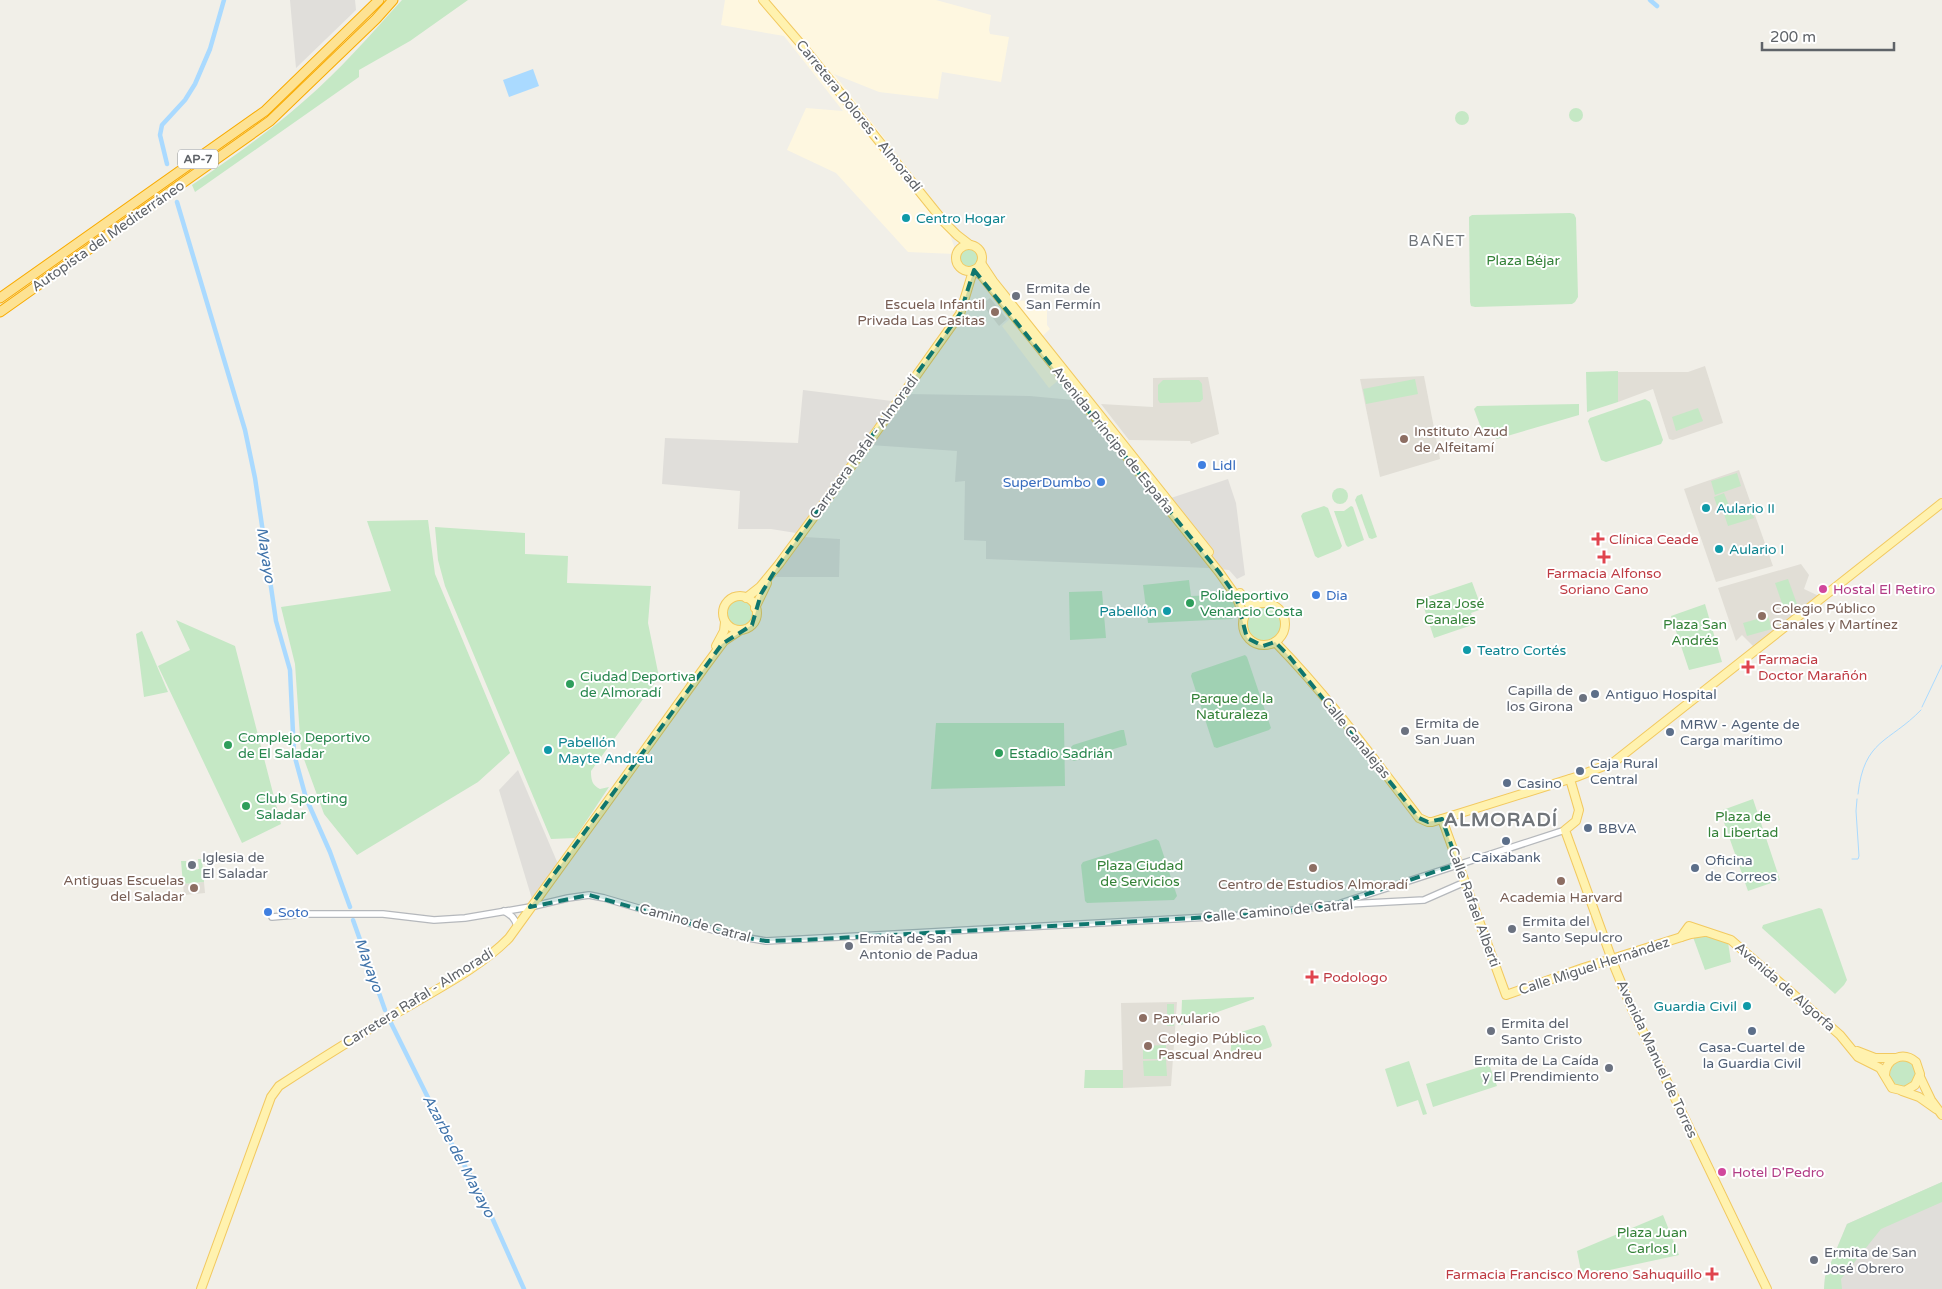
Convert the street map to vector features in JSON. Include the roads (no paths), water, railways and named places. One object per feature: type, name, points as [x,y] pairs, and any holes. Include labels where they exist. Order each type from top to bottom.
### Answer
[{"type":"highway","name":"Autopista del Mediterráneo","points":[[0,298],[265,111],[379,0]]},
{"type":"highway","name":"Autopista del Mediterráneo","points":[[0,312],[270,121],[376,19],[393,0]]},
{"type":"main road","name":"Carretera Dolores - Almoradí","points":[[763,0],[944,222]]},
{"type":"main road","name":"Carretera Dolores - Almoradí","points":[[767,0],[773,10]]},
{"type":"main road","points":[[944,222],[956,235],[981,252],[981,263],[973,270],[963,270],[956,261],[958,251],[956,243],[944,222]]},
{"type":"main road","points":[[958,251],[963,246],[970,245]]},
{"type":"main road","name":"Avenida Príncipe de España","points":[[981,263],[993,281],[1251,607]]},
{"type":"main road","name":"Carretera Rafal - Almoradí","points":[[949,329],[955,318],[964,289],[963,270]]},
{"type":"main road","name":"Avenida Príncipe de España","points":[[973,270],[982,276],[1219,572],[1236,596],[1244,616]]},
{"type":"main road","name":"Carretera Rafal - Almoradí","points":[[746,598],[760,587],[779,564],[960,314],[973,270]]},
{"type":"main road","points":[[1442,820],[1570,779],[1614,762],[1942,503]]},
{"type":"main road","name":"Carretera Rafal - Almoradí","points":[[755,608],[779,564]]},
{"type":"main road","points":[[734,598],[746,598],[752,602],[755,608],[756,619],[745,630],[732,629],[725,622],[723,609],[727,602],[734,598]]},
{"type":"main road","points":[[1264,602],[1279,608],[1284,618],[1285,629],[1277,640],[1263,646],[1251,642],[1243,630],[1244,616],[1251,607],[1264,602]]},
{"type":"main road","name":"Carretera Rafal - Almoradí","points":[[704,668],[724,631],[725,622]]},
{"type":"main road","name":"Carretera Rafal - Almoradí","points":[[201,1289],[271,1097],[279,1086],[497,950],[509,938],[724,641],[739,631]]},
{"type":"main road","name":"Calle Canalejas","points":[[1277,640],[1419,818],[1432,822],[1442,820]]},
{"type":"main road","points":[[1565,830],[1576,821],[1579,810],[1570,779]]},
{"type":"main road","name":"Calle Rafael Alberti","points":[[1442,820],[1506,995]]},
{"type":"main road","name":"Avenida Manuel de Torres","points":[[1565,830],[1632,1009],[1767,1289]]},
{"type":"main road","name":"Calle Miguel Hernández","points":[[1681,937],[1689,926]]},
{"type":"main road","name":"Avenida de Algorfa","points":[[1689,926],[1731,940],[1840,1035],[1858,1057],[1877,1066],[1885,1074]]},
{"type":"main road","name":"Calle Miguel Hernández","points":[[1506,995],[1681,937],[1704,932]]},
{"type":"main road","name":"Avenida de Algorfa","points":[[1849,1046],[1870,1057],[1894,1058]]},
{"type":"main road","points":[[1904,1056],[1913,1060],[1920,1070],[1920,1077],[1941,1114],[1919,1097],[1895,1090],[1890,1086],[1885,1074],[1888,1064],[1894,1058],[1904,1056]]},
{"type":"main road","points":[[1902,1091],[1913,1087],[1920,1077]]},
{"type":"street","points":[[1334,905],[1565,830]]},
{"type":"street","name":"Calle Camino de Catral","points":[[1087,924],[1265,914],[1334,905],[1424,900],[1465,882]]},
{"type":"street","name":"Camino de Catral","points":[[272,917],[306,914],[383,914],[434,920],[465,918],[589,895],[730,935],[766,941],[1087,924]]},
{"type":"street","points":[[504,911],[511,915],[517,926]]},
{"type":"water","points":[[533,69],[539,86],[509,97],[503,80]]},
{"type":"waterway","points":[[167,164],[160,135],[162,125],[185,100],[195,84],[210,49],[224,0]]},
{"type":"waterway","points":[[1650,0],[1657,6]]},
{"type":"waterway","name":"Mayayo","points":[[177,202],[245,430],[255,478],[276,621],[290,670],[294,754],[306,798],[330,852],[350,907]]},
{"type":"waterway","points":[[1922,707],[1942,665]]},
{"type":"waterway","points":[[1858,794],[1861,776],[1872,752],[1921,710]]},
{"type":"waterway","points":[[1852,859],[1858,859],[1859,856],[1857,799]]},
{"type":"waterway","name":"Mayayo","points":[[353,920],[385,1010]]},
{"type":"waterway","name":"Azarbe del Mayayo","points":[[391,1023],[448,1138],[481,1193],[524,1289]]},
{"type":"place","name":"Centro Hogar","points":[[906,218]]},
{"type":"place","name":"Ermita de San Fermín","points":[[1016,296]]},
{"type":"place","name":"Escuela Infantil Privada Las Casitas","points":[[995,312]]},
{"type":"place","name":"Instituto Azud de Alfeitamí","points":[[1404,439]]},
{"type":"place","name":"Lidl","points":[[1202,465]]},
{"type":"place","name":"SuperDumbo","points":[[1101,482]]},
{"type":"place","name":"Aulario II","points":[[1706,508]]},
{"type":"place","name":"Clínica Ceade","points":[[1598,539]]},
{"type":"place","name":"Aulario I","points":[[1719,549]]},
{"type":"place","name":"Farmacia Alfonso Soriano Cano","points":[[1604,557]]},
{"type":"place","name":"Hostal El Retiro","points":[[1823,589]]},
{"type":"place","name":"Dia","points":[[1316,595]]},
{"type":"place","name":"Polideportivo Venancio Costa","points":[[1190,603]]},
{"type":"place","name":"Pabellón","points":[[1167,611]]},
{"type":"place","name":"Colegio Público Canales y Martínez","points":[[1762,616]]},
{"type":"place","name":"Teatro Cortés","points":[[1467,650]]},
{"type":"place","name":"Farmacia Doctor Marañón","points":[[1748,667]]},
{"type":"place","name":"Ciudad Deportiva de Almoradí","points":[[570,684]]},
{"type":"place","name":"Antiguo Hospital","points":[[1595,694]]},
{"type":"place","name":"Capilla de los Girona","points":[[1583,698]]},
{"type":"place","name":"Ermita de San Juan","points":[[1405,731]]},
{"type":"place","name":"MRW - Agente de Carga marítimo","points":[[1670,732]]},
{"type":"place","name":"Complejo Deportivo de El Saladar","points":[[228,745]]},
{"type":"place","name":"Pabellón Mayte Andreu","points":[[548,750]]},
{"type":"place","name":"Estadio Sadrián","points":[[999,753]]},
{"type":"place","name":"Caja Rural Central","points":[[1580,771]]},
{"type":"place","name":"Casino","points":[[1507,783]]},
{"type":"place","name":"Club Sporting Saladar","points":[[246,806]]},
{"type":"place","name":"BBVA","points":[[1588,828]]},
{"type":"place","name":"Caixabank","points":[[1506,841]]},
{"type":"place","name":"Iglesia de El Saladar","points":[[192,865]]},
{"type":"place","name":"Centro de Estudios Almoradí","points":[[1313,868]]},
{"type":"place","name":"Oficina de Correos","points":[[1695,868]]},
{"type":"place","name":"Academia Harvard","points":[[1561,881]]},
{"type":"place","name":"Antiguas Escuelas del Saladar","points":[[194,888]]},
{"type":"place","name":"Soto","points":[[268,912]]},
{"type":"place","name":"Ermita del Santo Sepulcro","points":[[1512,929]]},
{"type":"place","name":"Ermita de San Antonio de Padua","points":[[849,946]]},
{"type":"place","name":"Podologo","points":[[1312,977]]},
{"type":"place","name":"Guardia Civil","points":[[1747,1006]]},
{"type":"place","name":"Parvulario","points":[[1143,1018]]},
{"type":"place","name":"Ermita del Santo Cristo","points":[[1491,1031]]},
{"type":"place","name":"Casa-Cuartel de la Guardia Civil","points":[[1752,1031]]},
{"type":"place","name":"Colegio Público Pascual Andreu","points":[[1148,1046]]},
{"type":"place","name":"Ermita de La Caída y El Prendimiento","points":[[1609,1068]]},
{"type":"place","name":"Hotel D'Pedro","points":[[1722,1172]]},
{"type":"place","name":"Ermita de San José Obrero","points":[[1814,1260]]},
{"type":"place","name":"Farmacia Francisco Moreno Sahuquillo","points":[[1712,1274]]},
{"type":"district","name":"BAÑET","points":[[1437,241]]},
{"type":"district","name":"ALMORADÍ","points":[[1501,820]]},
{"type":"park label","name":"Plaza Béjar","points":[[1523,260]]},
{"type":"park label","name":"Plaza José Canales","points":[[1450,612]]},
{"type":"park label","name":"Plaza San Andrés","points":[[1695,632]]},
{"type":"park label","name":"Parque de la Naturaleza","points":[[1232,706]]},
{"type":"park label","name":"Plaza de la Libertad","points":[[1743,824]]},
{"type":"park label","name":"Plaza Ciudad de Servicios","points":[[1140,874]]},
{"type":"park label","name":"Plaza Juan Carlos I","points":[[1652,1240]]}]
